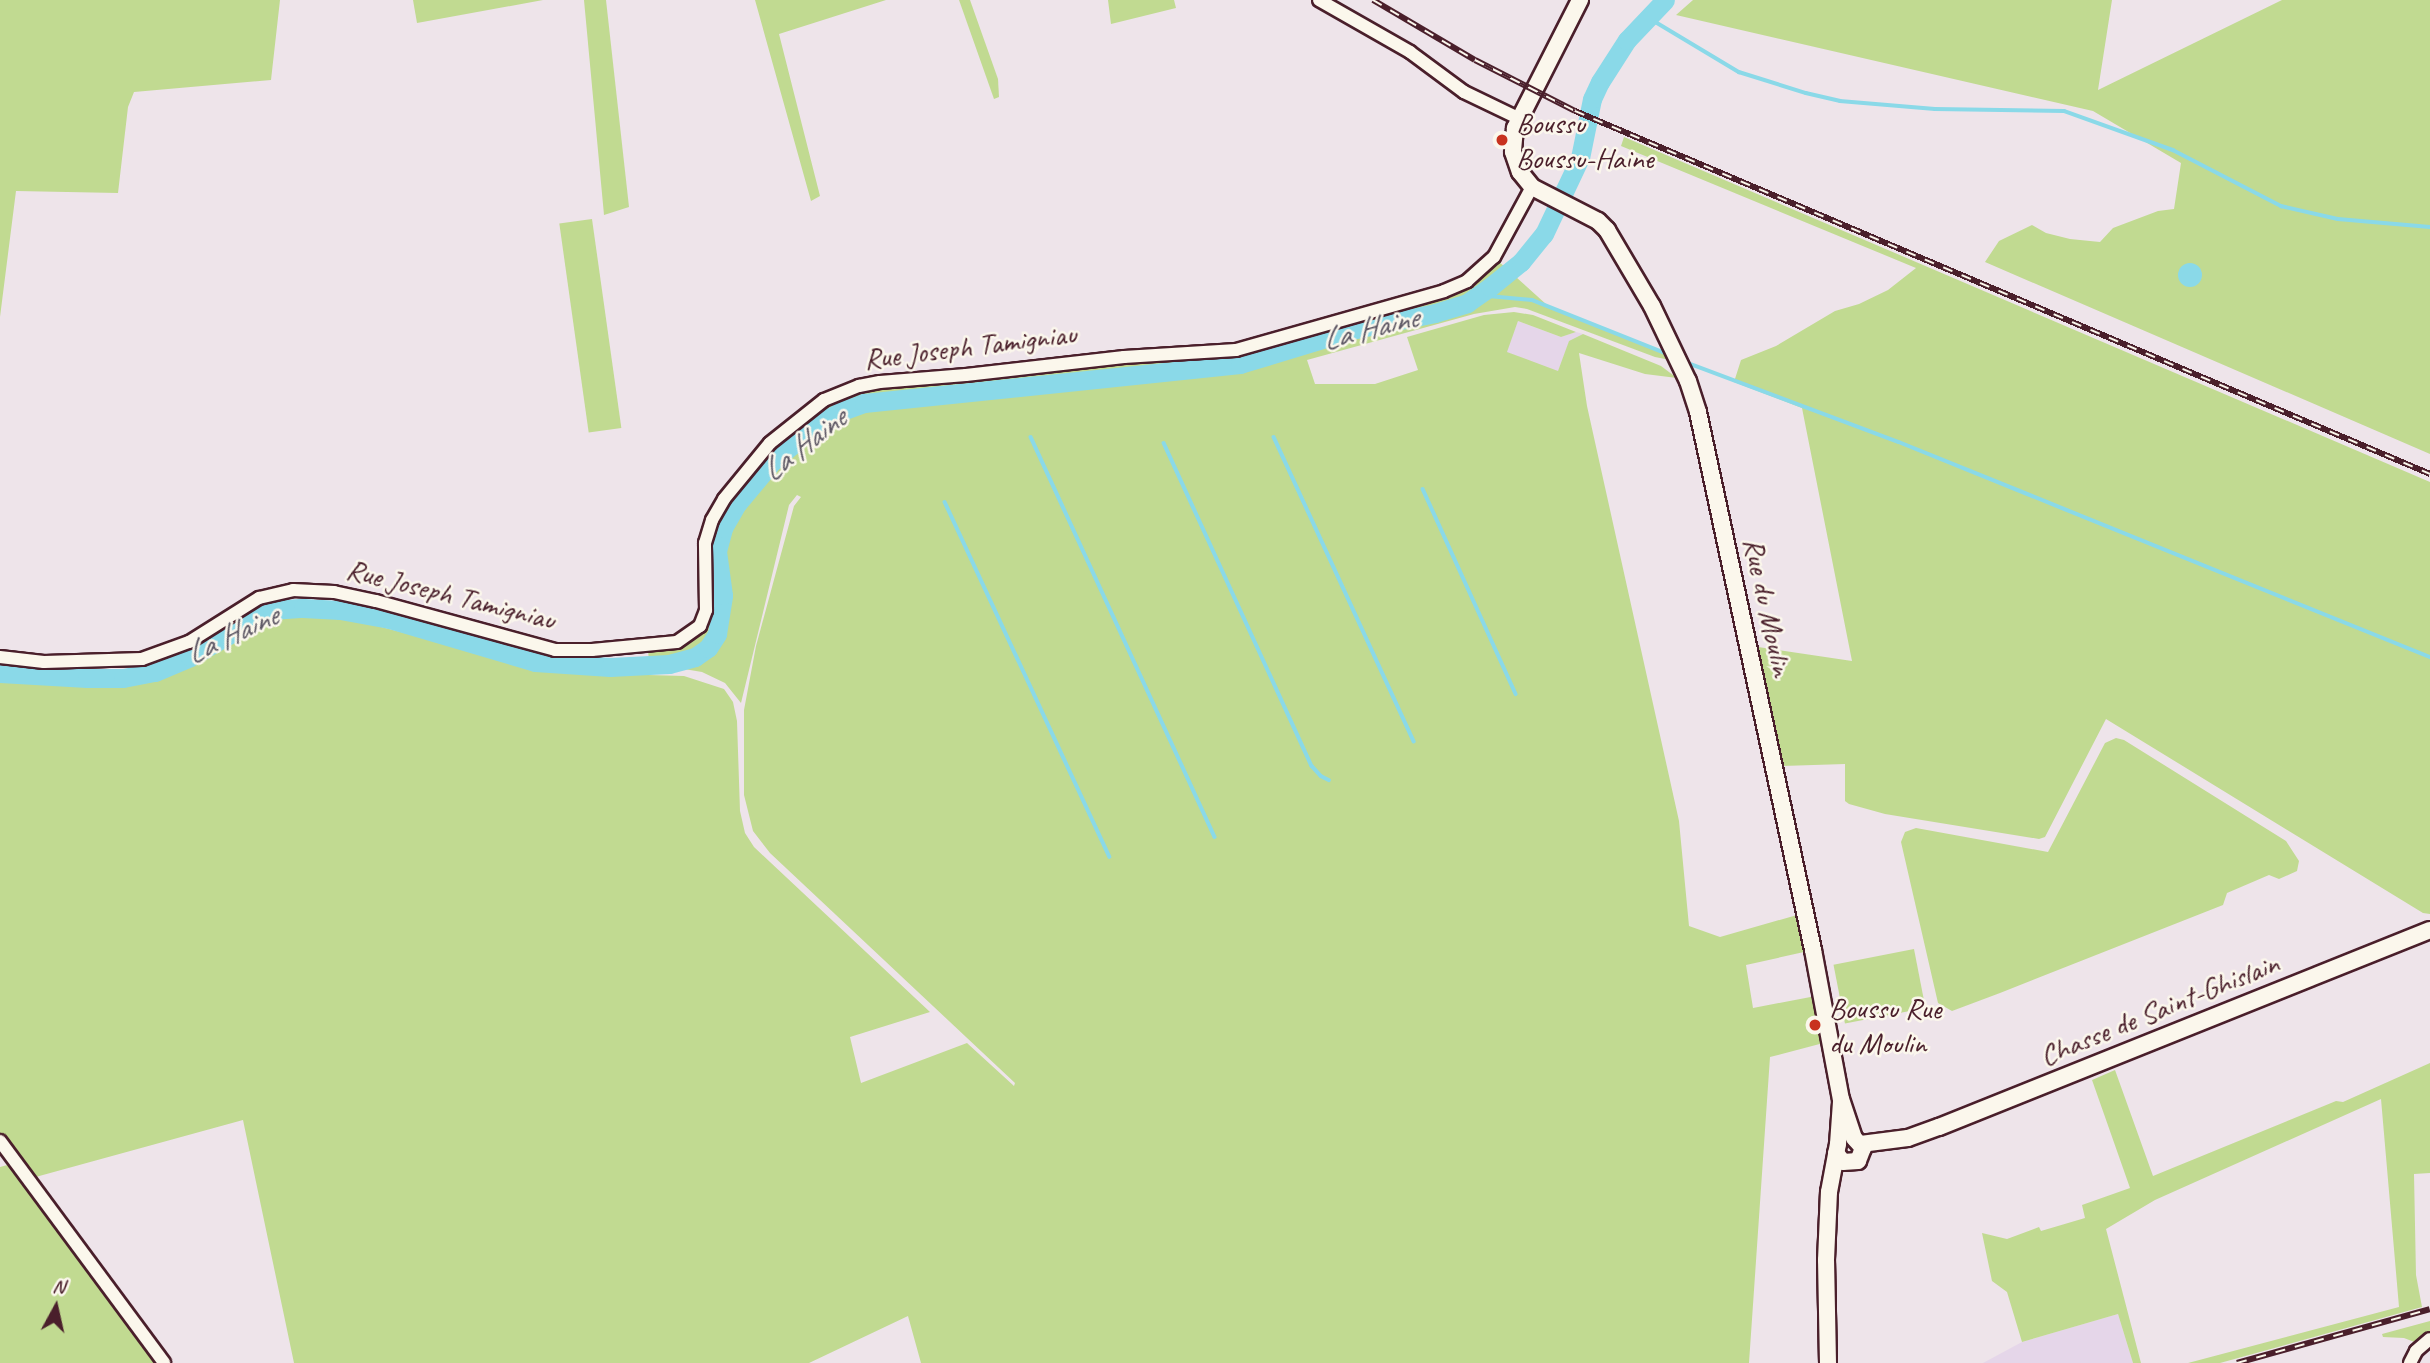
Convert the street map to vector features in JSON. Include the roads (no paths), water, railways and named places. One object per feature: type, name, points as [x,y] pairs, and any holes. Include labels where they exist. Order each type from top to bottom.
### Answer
[{"type":"street","points":[[1319,0],[1410,52],[1464,92],[1520,119]]},
{"type":"street","points":[[1538,191],[1520,172],[1513,152],[1513,137],[1580,0]]},
{"type":"street","name":"Rue du Moulin","points":[[1538,191],[1607,230],[1671,343],[1698,412],[1813,950],[1850,1150],[1829,1217],[1825,1297],[1828,1363]]},
{"type":"street","name":"Rue Joseph Tamigniau","points":[[0,657],[44,662],[142,659],[189,642],[259,598],[293,590],[334,592],[376,601],[546,649],[592,650],[677,642],[700,626],[706,610],[705,543],[712,520],[724,499],[770,443],[824,400],[859,386],[880,382],[966,376],[1124,357],[1236,350],[1444,292],[1467,281],[1494,257],[1538,191]]},
{"type":"street","name":"Chasse de Saint-Ghislain","points":[[1850,1150],[1908,1138],[2430,930]]},
{"type":"street","points":[[0,1141],[164,1363]]},
{"type":"street","points":[[2410,1363],[2426,1342]]},
{"type":"water","points":[[2190,263],[2199,266],[2202,275],[2199,284],[2190,287],[2181,284],[2178,275],[2181,266]]},
{"type":"waterway","name":"La Haine","points":[[0,673],[123,678],[155,672],[190,657],[272,610],[303,608],[340,610],[389,619],[535,662],[610,667],[669,664],[695,657],[708,648],[717,634],[723,595],[717,551],[723,528],[737,504],[772,462],[816,425],[839,412],[864,403],[1240,364],[1356,329],[1435,313],[1467,303],[1521,262],[1544,234],[1580,158],[1592,99],[1600,82],[1627,40],[1665,0]]},
{"type":"waterway","points":[[1649,18],[1739,72],[1806,93],[1840,101],[1935,109],[2064,111],[2173,150],[2281,206],[2338,219],[2430,227]]},
{"type":"waterway","points":[[1478,295],[1532,300],[1668,354]]},
{"type":"waterway","points":[[1685,362],[1899,442],[2430,657]]},
{"type":"waterway","points":[[1031,437],[1215,837]]},
{"type":"waterway","points":[[1274,437],[1414,741]]},
{"type":"waterway","points":[[1164,443],[1312,766],[1329,780]]},
{"type":"waterway","points":[[1423,489],[1516,694]]},
{"type":"waterway","points":[[945,502],[1110,857]]},
{"type":"railway","points":[[1373,0],[1475,60],[1575,111],[2430,474]]},
{"type":"railway","points":[[2237,1363],[2430,1309]]},
{"type":"place","name":"Boussu Boussu-Haine","points":[[1502,140]]},
{"type":"place","name":"Boussu Rue du Moulin","points":[[1815,1025]]}]
